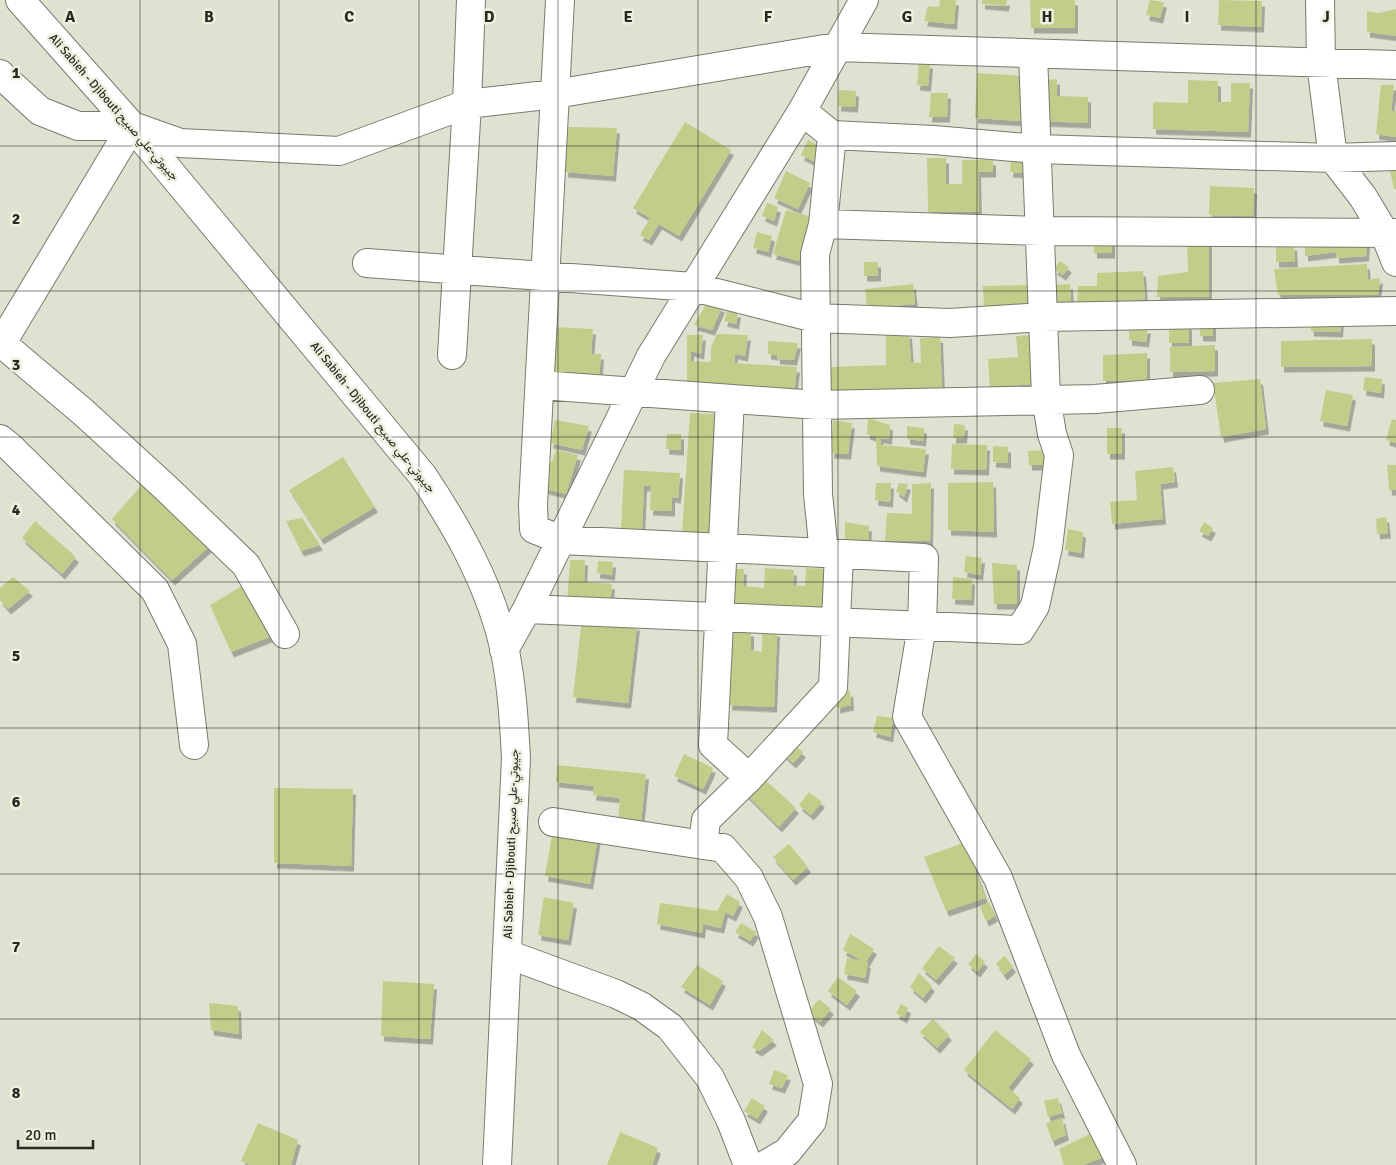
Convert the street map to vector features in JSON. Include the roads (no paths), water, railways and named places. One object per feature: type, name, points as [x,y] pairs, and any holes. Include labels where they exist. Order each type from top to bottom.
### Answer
[{"type":"street","name":"Ali Sabieh - Djibouti جيبوتي-علي صبيح","points":[[20,0],[132,126],[423,476],[450,516],[473,559],[491,603],[504,650],[513,704],[516,758],[497,1165]]},
{"type":"street","points":[[452,355],[467,104],[471,0]]},
{"type":"street","points":[[560,0],[534,529],[561,540],[924,558],[922,626],[906,716],[998,878],[1066,1055],[1122,1165]]},
{"type":"street","points":[[504,650],[527,609],[651,356],[802,112],[864,0]]},
{"type":"street","points":[[1320,0],[1321,63],[1333,158],[1390,232],[1396,262]]},
{"type":"street","points":[[0,74],[40,111],[78,126],[132,126],[180,144],[339,150],[467,104],[555,94],[836,48],[1396,65]]},
{"type":"street","points":[[527,609],[1020,630],[1036,606],[1048,547],[1060,455],[1052,434],[1047,400],[1033,54]]},
{"type":"street","points":[[802,112],[832,134],[1037,149],[1333,158],[1396,156]]},
{"type":"street","points":[[132,126],[1,344],[83,412],[246,565],[285,634]]},
{"type":"street","points":[[702,845],[706,820],[749,778],[833,688],[836,622],[832,554],[818,494],[815,318],[815,254],[823,224],[832,134]]},
{"type":"street","points":[[823,224],[1040,231],[1390,232]]},
{"type":"street","points":[[367,263],[693,287],[815,318],[950,323],[1043,317],[1396,311]]},
{"type":"street","points":[[540,385],[816,405],[1095,400],[1200,390]]},
{"type":"street","points":[[730,399],[713,745],[749,778]]},
{"type":"street","points":[[0,439],[155,590],[182,644],[194,745]]},
{"type":"street","points":[[553,822],[723,848],[749,878],[768,917],[818,1084],[812,1121],[788,1152],[765,1165]]},
{"type":"street","points":[[507,954],[624,998],[641,1006],[670,1027],[710,1078],[748,1165]]}]
